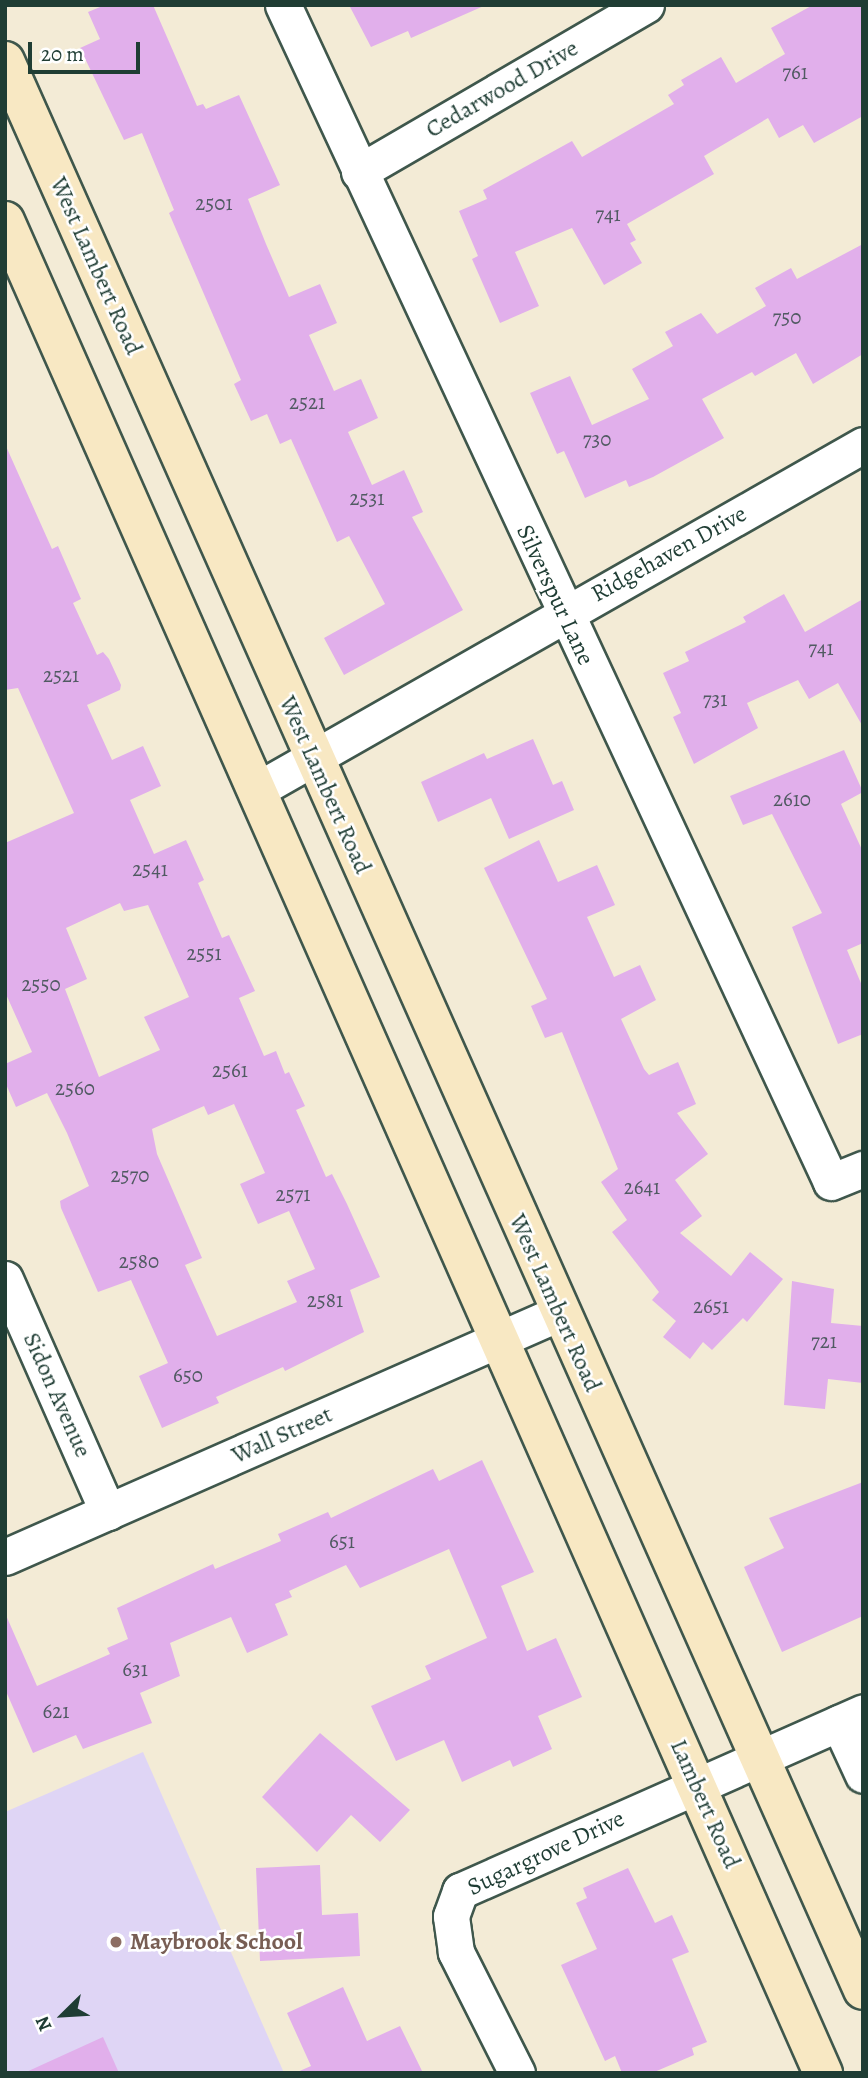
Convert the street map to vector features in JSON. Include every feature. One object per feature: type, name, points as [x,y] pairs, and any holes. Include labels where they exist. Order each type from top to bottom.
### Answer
[{"type":"main road","name":"West Lambert Road","points":[[5,61],[559,1313],[760,1758]]},
{"type":"main road","points":[[5,221],[501,1339]]},
{"type":"main road","name":"Lambert Road","points":[[501,1339],[823,2073]]},
{"type":"main road","points":[[760,1758],[863,1990]]},
{"type":"street","name":"Silverspur Lane","points":[[283,5],[563,614],[831,1182],[863,1169]]},
{"type":"street","name":"Cedarwood Drive","points":[[359,172],[646,5]]},
{"type":"street","name":"Ridgehaven Drive","points":[[257,790],[312,756],[863,445]]},
{"type":"street","name":"Sidon Avenue","points":[[5,1279],[108,1512]]},
{"type":"street","name":"Wall Street","points":[[5,1558],[559,1313]]},
{"type":"street","name":"Sugargrove Drive","points":[[517,2073],[456,1952],[452,1916],[460,1891],[851,1717]]},
{"type":"street","points":[[851,1717],[863,1775]]},
{"type":"shaded area","name":"Maybrook School","points":[[143,1752],[284,2073],[5,2073],[5,1812]]},
{"type":"building","points":[[105,5],[153,5],[197,106],[203,104],[206,109],[239,95],[280,185],[248,199],[289,297],[320,284],[337,323],[309,335],[334,391],[361,379],[378,418],[348,432],[372,485],[404,470],[423,512],[412,517],[463,610],[344,675],[324,638],[385,604],[349,536],[337,542],[291,439],[280,444],[267,414],[251,421],[234,384],[241,380],[169,213],[174,210],[142,133],[124,140],[80,48],[100,39],[88,12]]},
{"type":"building","points":[[349,5],[486,5],[411,38],[408,31],[371,47]]},
{"type":"building","points":[[813,5],[863,5],[863,116],[814,143],[803,125],[779,138],[768,118],[704,156],[714,174],[627,224],[636,240],[630,243],[642,263],[604,285],[572,228],[515,252],[539,306],[500,323],[472,259],[478,256],[459,211],[487,199],[483,190],[572,141],[582,157],[674,104],[668,95],[684,85],[681,80],[721,57],[736,83],[785,54],[771,28]]},
{"type":"building","points":[[863,244],[863,354],[813,384],[796,353],[755,376],[752,372],[702,399],[724,438],[653,477],[629,487],[626,480],[585,498],[564,451],[557,454],[530,393],[570,376],[592,425],[649,399],[632,369],[673,346],[665,332],[701,313],[717,334],[766,306],[755,288],[791,268],[797,279]]},
{"type":"building","points":[[5,444],[52,549],[58,546],[81,599],[73,603],[97,655],[103,652],[109,659],[121,685],[120,690],[87,705],[112,760],[143,746],[161,786],[130,800],[154,854],[186,840],[204,880],[198,883],[222,938],[229,935],[255,991],[239,998],[264,1056],[276,1051],[285,1074],[289,1072],[305,1106],[296,1110],[326,1177],[332,1174],[380,1277],[350,1290],[364,1332],[285,1371],[283,1367],[216,1397],[219,1403],[162,1428],[139,1376],[168,1363],[131,1280],[98,1292],[61,1208],[60,1201],[89,1186],[67,1133],[47,1093],[16,1107],[5,1082],[5,1064],[32,1052],[5,992],[5,843],[74,813],[18,688],[5,690]],"holes":[[[120,903],[124,911],[148,905],[189,997],[144,1017],[160,1050],[99,1077],[65,989],[87,979],[66,928]],[[234,1104],[265,1173],[240,1184],[258,1224],[289,1211],[315,1269],[287,1281],[297,1302],[217,1336],[185,1265],[202,1258],[157,1154],[152,1129],[204,1106],[208,1115]]]},
{"type":"building","points":[[784,594],[805,632],[863,599],[863,727],[838,683],[809,699],[798,680],[747,703],[758,728],[694,764],[673,717],[681,713],[663,673],[689,661],[685,652],[746,622],[743,617]]},
{"type":"building","points":[[533,739],[553,785],[562,781],[574,810],[509,839],[491,798],[438,822],[421,782],[484,753],[487,759]]},
{"type":"building","points":[[844,750],[863,792],[841,804],[863,852],[863,943],[847,950],[863,988],[863,1034],[838,1044],[792,927],[822,913],[772,814],[743,825],[730,796]]},
{"type":"building","points":[[539,840],[558,882],[597,865],[615,905],[587,917],[614,977],[640,965],[656,1000],[621,1019],[649,1075],[678,1062],[696,1104],[677,1113],[708,1154],[675,1180],[702,1216],[680,1233],[731,1276],[750,1252],[783,1279],[747,1322],[743,1318],[712,1350],[703,1342],[690,1359],[663,1337],[676,1321],[652,1300],[659,1292],[612,1232],[627,1220],[601,1182],[618,1169],[562,1032],[545,1038],[531,1006],[547,999],[484,868]]},
{"type":"building","points":[[792,1281],[834,1289],[831,1323],[863,1326],[863,1383],[828,1379],[825,1409],[784,1405]]},
{"type":"building","points":[[482,1460],[534,1572],[501,1586],[527,1651],[556,1638],[582,1697],[538,1716],[552,1749],[513,1767],[510,1760],[462,1782],[444,1740],[396,1761],[371,1706],[431,1679],[425,1666],[487,1638],[449,1549],[360,1588],[346,1565],[289,1591],[292,1597],[275,1604],[288,1635],[247,1653],[231,1617],[170,1643],[180,1676],[140,1693],[152,1723],[83,1749],[76,1735],[33,1753],[5,1689],[5,1613],[37,1686],[110,1654],[107,1648],[128,1639],[117,1608],[213,1564],[215,1569],[281,1541],[278,1534],[328,1512],[331,1518],[433,1469],[439,1481]]},
{"type":"building","points":[[863,1482],[863,1616],[782,1652],[744,1567],[784,1548],[769,1518]]},
{"type":"building","points":[[320,1733],[410,1810],[380,1842],[351,1815],[317,1852],[262,1797]]},
{"type":"building","points":[[320,1865],[322,1915],[358,1913],[360,1956],[260,1961],[256,1868]]},
{"type":"building","points":[[628,1868],[655,1923],[672,1915],[689,1952],[672,1959],[707,2042],[692,2048],[694,2055],[652,2073],[622,2073],[615,2056],[605,2061],[561,1965],[597,1949],[576,1903],[587,1898],[583,1888]]},
{"type":"building","points":[[343,1987],[367,2041],[400,2026],[423,2073],[295,2073],[311,2066],[287,2013]]},
{"type":"building","points":[[103,2037],[119,2073],[24,2073]]},
{"type":"place","name":"Maybrook School","points":[[116,1942]]}]
